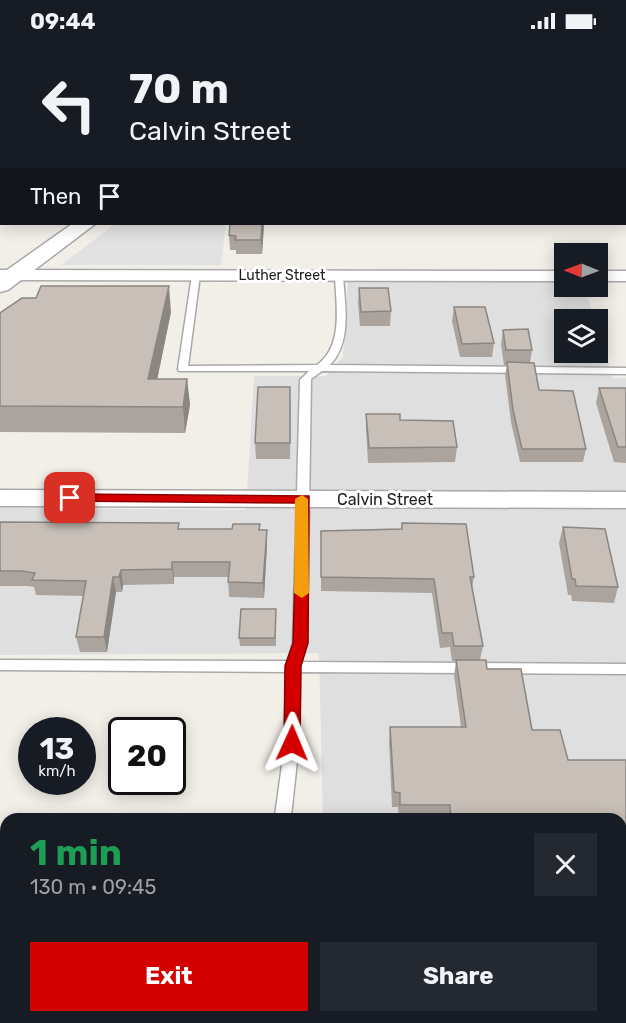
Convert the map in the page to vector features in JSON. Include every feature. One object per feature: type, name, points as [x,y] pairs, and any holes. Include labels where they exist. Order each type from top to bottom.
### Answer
[{"type":"street","points":[[5,278],[84,225]]},
{"type":"street","name":"Luther Street","points":[[5,278],[196,275],[554,276]]},
{"type":"street","points":[[608,276],[626,276]]},
{"type":"street","name":"Calvin Street","points":[[0,498],[626,500]]},
{"type":"lane","points":[[196,275],[183,369],[626,371]]},
{"type":"lane","points":[[283,813],[292,743],[293,666],[300,643],[305,380],[317,368],[329,361],[336,345],[341,324],[339,276]]},
{"type":"lane","points":[[0,666],[626,669]]},
{"type":"shaded area","points":[[114,225],[226,225],[221,265],[61,265]]},
{"type":"shaded area","points":[[348,281],[554,282],[554,297],[587,297],[592,309],[554,309],[554,363],[608,362],[613,378],[626,378],[626,813],[323,813],[319,653],[0,655],[0,508],[246,510],[254,376],[326,376],[343,357]]},
{"type":"building","points":[[230,225],[262,225],[261,240],[235,240],[236,236],[229,235]]},
{"type":"building","points":[[41,286],[169,286],[148,379],[187,379],[183,407],[0,406],[0,313],[22,298],[36,298]]},
{"type":"building","points":[[359,288],[388,288],[391,311],[361,312]]},
{"type":"building","points":[[454,307],[485,307],[494,343],[462,344]]},
{"type":"building","points":[[528,329],[532,350],[506,350],[503,330]]},
{"type":"building","points":[[507,362],[534,363],[539,390],[573,391],[586,449],[522,449],[513,410]]},
{"type":"building","points":[[258,387],[290,387],[290,443],[255,443]]},
{"type":"building","points":[[599,388],[626,388],[626,447],[618,447]]},
{"type":"building","points":[[366,414],[400,414],[400,420],[453,421],[457,447],[369,448]]},
{"type":"building","points":[[0,522],[179,523],[178,529],[232,529],[233,524],[260,524],[259,530],[267,530],[263,583],[228,582],[230,562],[172,562],[172,569],[121,570],[119,577],[113,577],[104,637],[76,637],[86,581],[32,580],[35,573],[0,571]]},
{"type":"building","points":[[402,523],[466,524],[474,577],[470,577],[483,646],[454,646],[452,633],[442,633],[434,579],[321,577],[321,531],[402,529]]},
{"type":"building","points":[[563,527],[605,529],[618,587],[576,586],[575,579],[572,579]]},
{"type":"building","points":[[241,609],[276,609],[275,638],[239,638]]},
{"type":"building","points":[[456,660],[486,660],[487,669],[521,669],[532,730],[560,730],[568,760],[626,760],[626,813],[451,813],[450,805],[400,805],[400,793],[394,792],[390,727],[466,727]]},
{"type":"slow traffic","points":[[302,499],[304,499],[302,593]]},
{"type":"route","points":[[70,498],[304,499],[300,643],[293,666],[292,743]]}]
